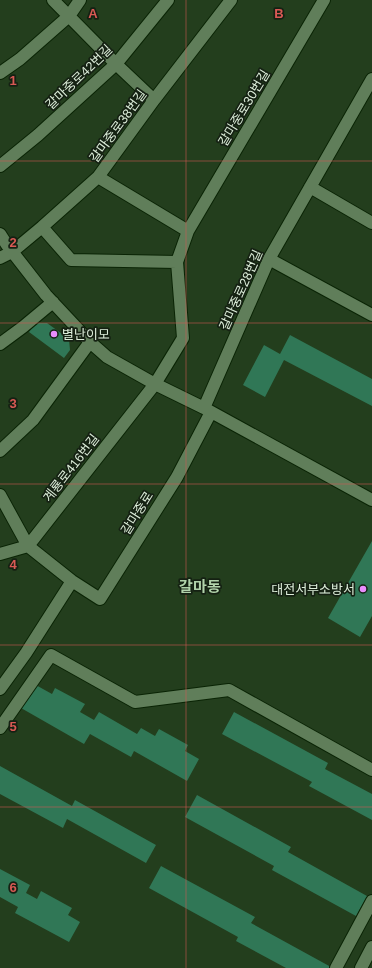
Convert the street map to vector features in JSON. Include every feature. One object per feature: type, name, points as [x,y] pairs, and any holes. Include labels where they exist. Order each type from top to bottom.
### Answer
[{"type":"street","points":[[53,0],[154,100]]},
{"type":"street","points":[[0,73],[20,59],[69,16],[80,0]]},
{"type":"street","name":"갈마중로42번길","points":[[0,166],[38,136],[116,64],[168,0]]},
{"type":"street","name":"갈마중로38번길","points":[[0,258],[12,252],[98,177],[154,100],[231,0]]},
{"type":"street","name":"갈마중로30번길","points":[[155,384],[183,338],[177,262],[188,231],[324,0]]},
{"type":"street","name":"갈마중로28번길","points":[[207,410],[269,259],[372,79]]},
{"type":"street","points":[[98,177],[188,231]]},
{"type":"street","points":[[310,187],[372,223]]},
{"type":"street","points":[[42,227],[71,260],[177,262]]},
{"type":"street","points":[[0,234],[12,252],[52,302],[90,342],[107,357],[372,500]]},
{"type":"street","points":[[269,259],[372,315]]},
{"type":"street","points":[[0,344],[23,327],[52,302]]},
{"type":"street","points":[[0,451],[33,420],[90,342]]},
{"type":"street","name":"계룡로416번길","points":[[28,546],[155,384]]},
{"type":"street","name":"갈마중로","points":[[72,581],[100,599],[177,477],[207,410]]},
{"type":"street","points":[[0,495],[28,546],[72,581],[26,653],[0,689]]},
{"type":"street","points":[[0,554],[28,546]]},
{"type":"street","points":[[0,728],[51,655],[135,702],[229,690],[372,770]]},
{"type":"street","points":[[336,968],[372,902]]},
{"type":"street","points":[[360,968],[372,947]]},
{"type":"building","points":[[36,323],[47,323],[69,339],[70,350],[64,358],[29,332]]},
{"type":"building","points":[[290,335],[372,379],[372,406],[284,360],[265,397],[243,385],[264,345],[280,354]]},
{"type":"building","points":[[372,541],[372,616],[360,637],[328,618]]},
{"type":"building","points":[[34,684],[52,694],[55,688],[85,704],[80,712],[94,720],[99,712],[137,734],[141,728],[155,736],[159,729],[188,745],[185,751],[199,759],[187,781],[134,751],[131,757],[90,734],[84,744],[21,708]]},
{"type":"building","points":[[234,712],[328,763],[325,769],[372,794],[372,820],[309,786],[312,782],[222,734]]},
{"type":"building","points":[[0,766],[72,806],[75,800],[156,845],[146,863],[67,819],[63,828],[0,794]]},
{"type":"building","points":[[197,795],[291,847],[288,852],[367,896],[356,916],[272,870],[274,866],[185,817]]},
{"type":"building","points":[[161,866],[255,917],[251,923],[331,967],[286,968],[236,941],[238,937],[149,888]]},
{"type":"building","points":[[0,869],[30,885],[26,893],[37,899],[41,891],[72,908],[68,915],[80,922],[69,942],[15,913],[18,907],[0,897]]},
{"type":"place","name":"별난이모","points":[[54,334]]},
{"type":"place","name":"대전서부소방서","points":[[363,589]]},
{"type":"district","name":"갈마동","points":[[200,586]]}]
